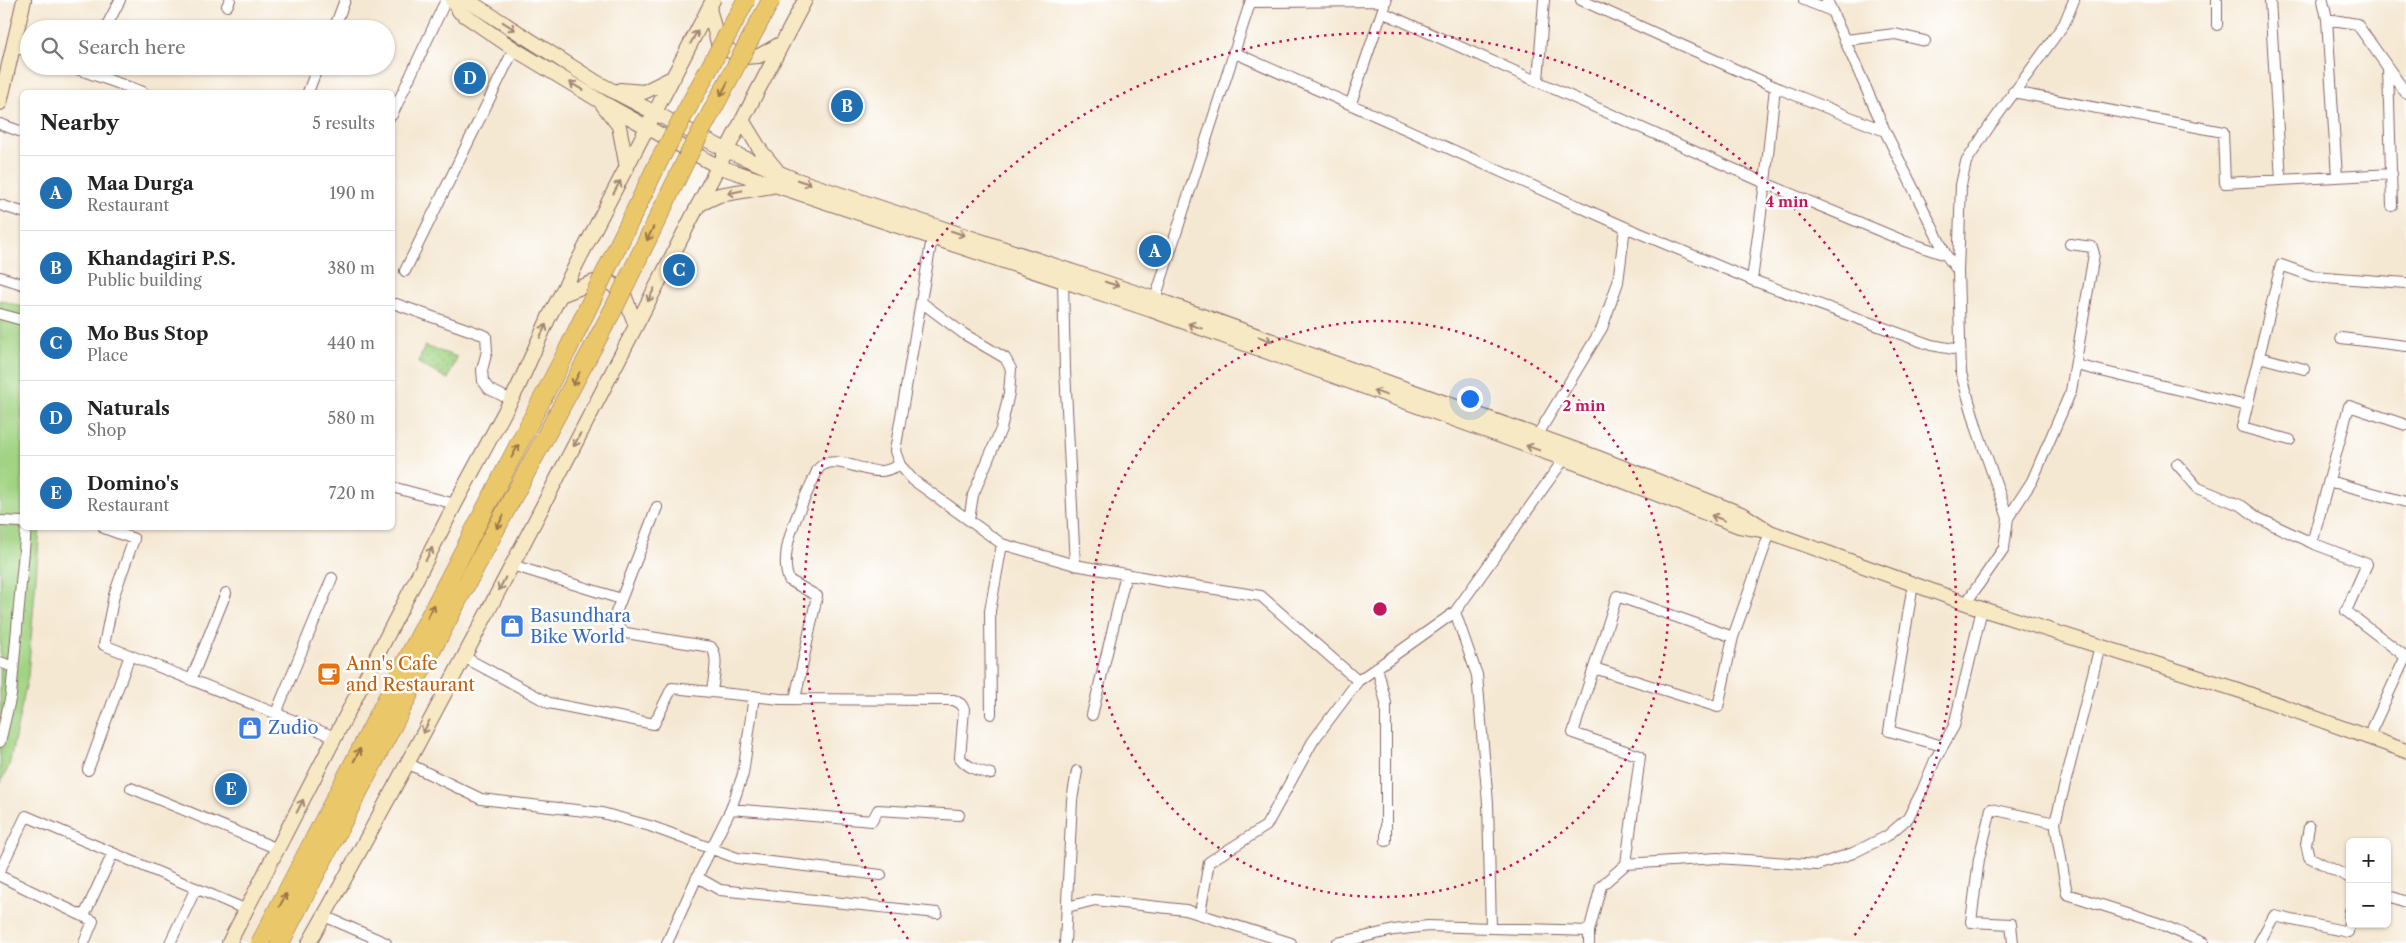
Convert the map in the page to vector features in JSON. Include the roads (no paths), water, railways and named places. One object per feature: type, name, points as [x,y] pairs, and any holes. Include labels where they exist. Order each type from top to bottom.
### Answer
[{"type":"highway","points":[[260,943],[567,351],[658,163],[746,0]]},
{"type":"highway","points":[[280,943],[458,600],[614,308],[690,154],[771,0]]},
{"type":"main road","points":[[0,103],[24,0]]},
{"type":"main road","points":[[452,0],[460,12],[514,49],[600,101],[717,166],[776,179],[901,221],[1155,299],[1471,420],[1564,459],[1739,526],[1768,531],[1982,609],[2238,690],[2406,751]]},
{"type":"main road","points":[[467,0],[596,82],[656,112],[776,179]]},
{"type":"main road","points":[[309,943],[464,657],[717,166],[805,0]]},
{"type":"main road","points":[[711,4],[718,43],[730,51],[744,57],[759,56],[783,43]]},
{"type":"main road","points":[[229,943],[455,504],[511,400],[561,295],[649,128],[711,4]]},
{"type":"main road","points":[[612,90],[644,92],[674,76]]},
{"type":"main road","points":[[600,101],[618,126],[627,168]]},
{"type":"main road","points":[[742,120],[776,179]]},
{"type":"main road","points":[[698,205],[719,195],[776,179]]},
{"type":"main road","points":[[901,221],[932,238],[1151,310],[1471,420],[1538,436],[1744,515],[1768,531]]},
{"type":"main road","points":[[561,295],[594,282],[611,283],[625,297],[636,326]]},
{"type":"street","points":[[110,20],[120,0]]},
{"type":"street","points":[[337,20],[345,0]]},
{"type":"street","points":[[395,109],[446,0]]},
{"type":"street","points":[[1538,80],[1544,0]]},
{"type":"street","points":[[1581,0],[1775,87],[1885,131]]},
{"type":"street","points":[[1804,0],[1832,11]]},
{"type":"street","points":[[1827,0],[1885,131],[1946,255],[1958,271]]},
{"type":"street","points":[[2008,518],[1976,429],[1961,373],[1958,271],[1961,185],[1966,162],[2013,92],[2064,24],[2074,0]]},
{"type":"street","points":[[2217,0],[2217,25]]},
{"type":"street","points":[[2270,0],[2281,180]]},
{"type":"street","points":[[2324,0],[2327,20],[2337,177]]},
{"type":"street","points":[[1155,299],[1251,1],[1386,1],[1351,103]]},
{"type":"street","points":[[1382,12],[1538,80],[1765,183],[1922,248],[1946,255]]},
{"type":"street","points":[[2327,20],[2357,24],[2406,93]]},
{"type":"street","points":[[1846,40],[1895,34],[1925,41]]},
{"type":"street","points":[[12,46],[20,49]]},
{"type":"street","points":[[405,270],[514,49]]},
{"type":"street","points":[[1233,52],[1351,103],[1625,227],[1752,280],[1931,345],[1959,350]]},
{"type":"street","points":[[2388,68],[2392,206]]},
{"type":"street","points":[[99,75],[138,90]]},
{"type":"street","points":[[309,90],[315,75]]},
{"type":"street","points":[[1752,280],[1775,87]]},
{"type":"street","points":[[2013,92],[2222,132],[2225,183],[2392,174]]},
{"type":"street","points":[[0,124],[20,131]]},
{"type":"street","points":[[0,205],[20,211]]},
{"type":"street","points":[[1538,436],[1602,328],[1618,282],[1625,227]]},
{"type":"street","points":[[932,238],[895,451],[900,465],[913,480],[1002,544],[1075,565],[1261,596],[1358,681]]},
{"type":"street","points":[[1966,603],[2004,548],[2008,518],[2032,480],[2071,391],[2094,254],[2092,247],[2070,244]]},
{"type":"street","points":[[2290,440],[2242,427],[2280,265],[2312,276],[2406,283]]},
{"type":"street","points":[[0,277],[20,283]]},
{"type":"street","points":[[1063,281],[1064,370],[1075,565]]},
{"type":"street","points":[[921,302],[964,334],[1005,358],[1011,369],[1009,393],[1001,428],[972,495],[969,520]]},
{"type":"street","points":[[396,304],[486,336],[487,351],[482,370],[483,382],[489,389],[511,400]]},
{"type":"street","points":[[0,314],[20,319]]},
{"type":"street","points":[[2341,338],[2406,346]]},
{"type":"street","points":[[2259,357],[2304,369]]},
{"type":"street","points":[[2076,366],[2247,406]]},
{"type":"street","points":[[2312,543],[2349,406],[2406,425]]},
{"type":"street","points":[[1200,913],[1208,862],[1266,826],[1313,741],[1358,681],[1455,612],[1564,459]]},
{"type":"street","points":[[795,699],[817,596],[789,580],[784,561],[792,532],[818,469],[822,464],[828,462],[875,471],[883,471],[900,465]]},
{"type":"street","points":[[2177,464],[2198,488],[2242,506],[2258,518],[2312,543],[2367,564],[2346,611],[2406,656],[2368,738]]},
{"type":"street","points":[[2329,481],[2406,502]]},
{"type":"street","points":[[395,488],[455,504]]},
{"type":"street","points":[[658,507],[621,599],[616,620],[620,629],[626,632],[711,647],[715,654],[712,692]]},
{"type":"street","points":[[0,521],[20,522]]},
{"type":"street","points":[[0,742],[11,695],[26,530]]},
{"type":"street","points":[[109,530],[134,539],[114,595],[104,645],[335,737]]},
{"type":"street","points":[[1594,668],[1718,707],[1733,637],[1768,531]]},
{"type":"street","points":[[991,714],[990,611],[1002,544]]},
{"type":"street","points":[[512,565],[621,599]]},
{"type":"street","points":[[1092,715],[1126,574]]},
{"type":"street","points":[[276,714],[332,578]]},
{"type":"street","points":[[1913,584],[1889,731],[1943,746]]},
{"type":"street","points":[[192,680],[226,593]]},
{"type":"street","points":[[1626,864],[1640,756],[1573,733],[1617,596],[1733,637]]},
{"type":"street","points":[[1590,943],[1589,931],[1601,886],[1626,864],[1717,858],[1817,865],[1854,853],[1887,836],[1908,818],[1954,726],[1982,609]]},
{"type":"street","points":[[1455,612],[1477,675],[1488,803],[1491,928]]},
{"type":"street","points":[[2100,646],[2055,823],[2067,894],[2158,924],[2204,943]]},
{"type":"street","points":[[88,770],[130,655]]},
{"type":"street","points":[[464,657],[549,703],[654,724],[672,688],[795,699],[954,700],[961,704],[964,709],[960,758],[975,769],[991,774]]},
{"type":"street","points":[[0,662],[14,667]]},
{"type":"street","points":[[1377,667],[1386,703],[1386,840]]},
{"type":"street","points":[[667,943],[731,809],[743,774],[754,696]]},
{"type":"street","points":[[407,763],[481,799],[602,813],[650,826],[737,858],[881,875]]},
{"type":"street","points":[[1065,943],[1072,800],[1077,771]]},
{"type":"street","points":[[131,788],[278,849]]},
{"type":"street","points":[[731,809],[872,821],[878,810],[959,815]]},
{"type":"street","points":[[2013,943],[2011,924],[1972,922],[1979,859],[1991,809],[2055,823]]},
{"type":"street","points":[[0,870],[26,816],[247,910]]},
{"type":"street","points":[[2310,826],[2306,844],[2309,857],[2346,876]]},
{"type":"street","points":[[84,916],[113,853]]},
{"type":"street","points":[[0,876],[93,921],[84,943]]},
{"type":"street","points":[[697,877],[720,890],[937,913]]},
{"type":"street","points":[[170,943],[196,888]]},
{"type":"street","points":[[2391,896],[2406,902]]},
{"type":"street","points":[[1067,907],[1095,900],[1200,913],[1291,943]]},
{"type":"street","points":[[324,916],[386,943]]},
{"type":"street","points":[[2259,943],[2274,916],[2348,932],[2348,928]]},
{"type":"street","points":[[1337,943],[1358,941],[1394,930],[1428,926],[1589,931]]},
{"type":"place","name":"Naturals","points":[[470,78]]},
{"type":"place","name":"Khandagiri P.S.","points":[[847,106]]},
{"type":"place","name":"Maa Durga","points":[[1155,251]]},
{"type":"place","name":"Mo Bus Stop","points":[[679,270]]},
{"type":"place","name":"Basundhara Bike World","points":[[512,626]]},
{"type":"place","name":"Ann's Cafe and Restaurant","points":[[329,674]]},
{"type":"place","name":"Zudio","points":[[250,728]]},
{"type":"place","name":"Domino's","points":[[231,789]]}]
